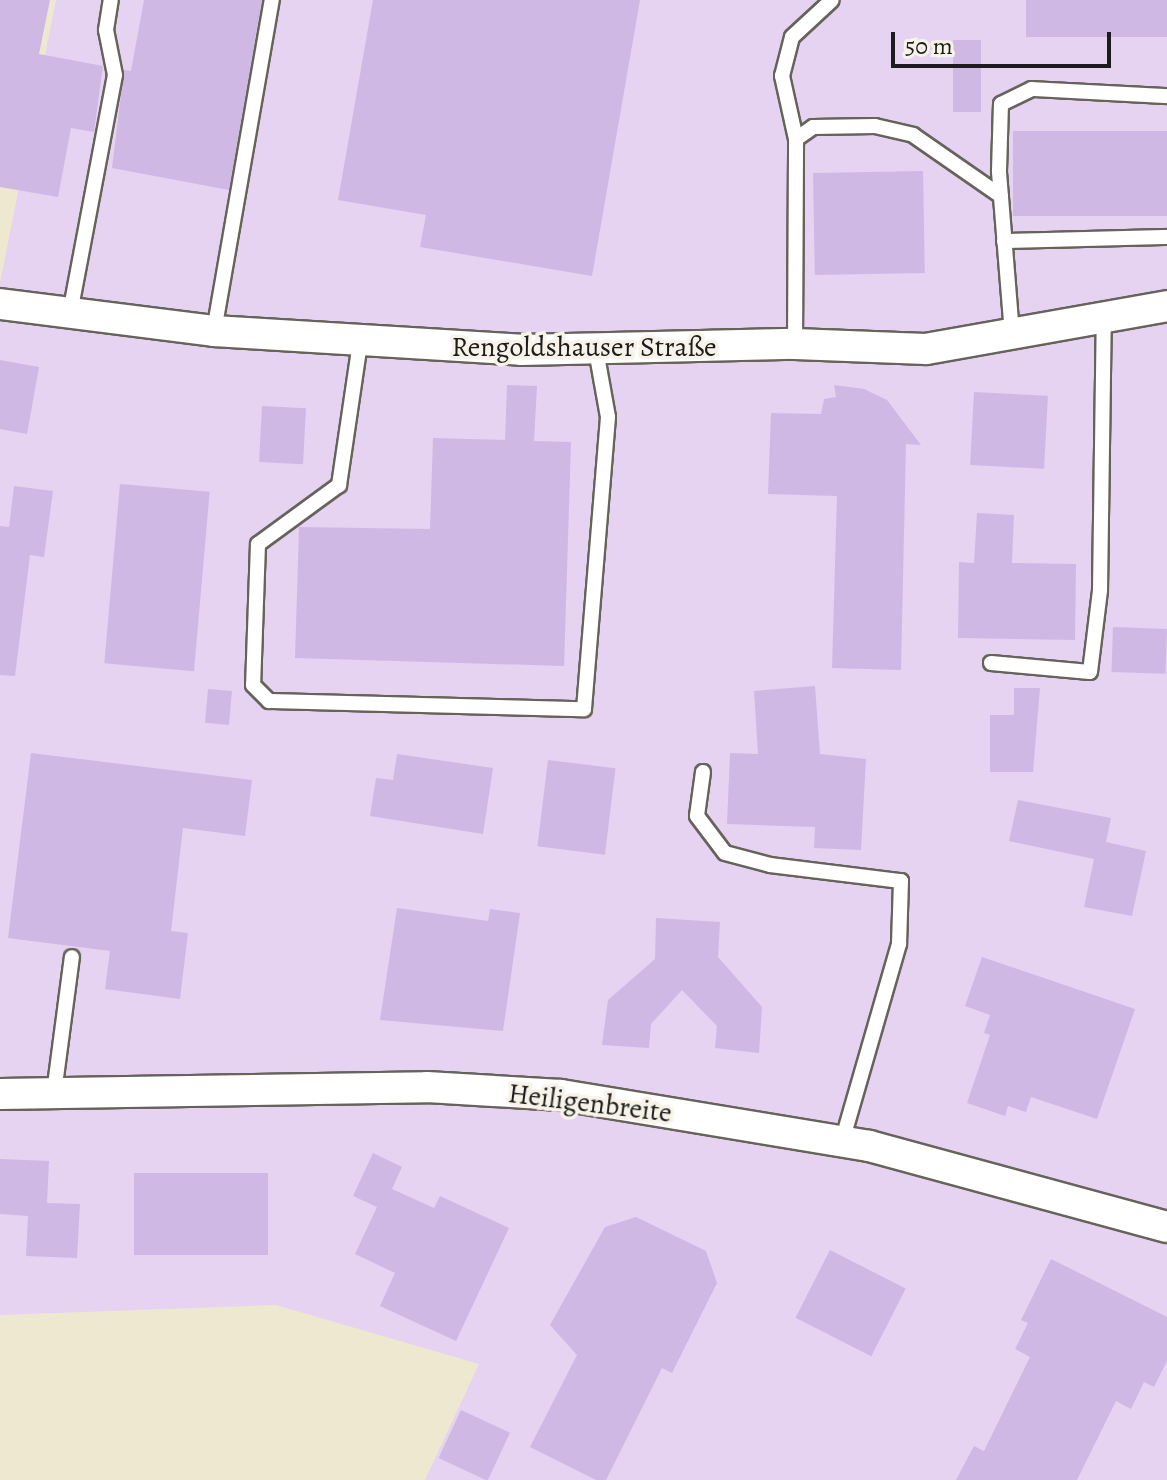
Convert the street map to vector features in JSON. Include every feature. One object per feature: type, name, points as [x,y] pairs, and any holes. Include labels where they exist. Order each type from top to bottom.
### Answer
[{"type":"street","name":"Rengoldshauser Straße","points":[[0,304],[214,331],[360,343],[596,350],[795,344],[926,349],[1167,306]]},
{"type":"street","name":"Heiligenbreite","points":[[0,1094],[427,1087],[561,1095],[842,1143],[1167,1227]]},
{"type":"lane","points":[[70,313],[115,75],[106,30],[111,0]]},
{"type":"lane","points":[[214,331],[272,0]]},
{"type":"lane","points":[[795,344],[796,139],[782,76],[792,37],[832,0]]},
{"type":"lane","points":[[1012,334],[1001,196],[1001,104],[1032,89],[1167,96]]},
{"type":"lane","points":[[796,139],[813,127],[875,126],[913,135],[1001,196]]},
{"type":"lane","points":[[1004,241],[1167,237]]},
{"type":"lane","points":[[991,663],[1090,672],[1100,590],[1104,317]]},
{"type":"lane","points":[[360,343],[339,485],[258,544],[253,685],[269,701],[584,709],[608,417],[596,350]]},
{"type":"lane","points":[[703,772],[697,816],[725,853],[770,865],[901,881],[899,944],[842,1143]]},
{"type":"lane","points":[[54,1093],[72,957]]},
{"type":"shaded area","points":[[56,0],[1167,0],[1167,1480],[425,1480],[479,1364],[276,1305],[0,1315],[0,283]]},
{"type":"building","points":[[0,0],[50,0],[39,54],[103,66],[94,132],[71,128],[58,197],[0,187]]},
{"type":"building","points":[[144,0],[262,0],[229,190],[112,168],[124,70],[131,71]]},
{"type":"building","points":[[373,0],[640,0],[592,276],[420,247],[426,215],[338,200]]},
{"type":"building","points":[[1026,0],[1167,0],[1167,37],[1026,37]]},
{"type":"building","points":[[953,40],[981,40],[981,112],[953,112]]},
{"type":"building","points":[[1013,131],[1167,131],[1167,216],[1013,216]]},
{"type":"building","points":[[923,171],[925,273],[815,275],[813,173]]},
{"type":"building","points":[[0,360],[39,367],[27,434],[0,429]]},
{"type":"building","points":[[507,385],[537,386],[534,441],[571,442],[564,666],[295,658],[299,527],[430,529],[433,438],[505,440]]},
{"type":"building","points":[[834,385],[864,389],[887,400],[921,445],[906,444],[901,670],[832,668],[837,496],[768,494],[771,413],[821,414],[824,399],[836,397]]},
{"type":"building","points":[[974,392],[1048,396],[1044,469],[970,465]]},
{"type":"building","points":[[262,406],[306,408],[303,464],[259,462]]},
{"type":"building","points":[[120,484],[210,492],[194,671],[104,663]]},
{"type":"building","points":[[14,486],[53,491],[44,557],[30,555],[15,676],[0,675],[0,526],[9,527]]},
{"type":"building","points":[[977,513],[1014,515],[1012,563],[1076,564],[1075,640],[958,638],[959,562],[974,563]]},
{"type":"building","points":[[1113,627],[1167,629],[1165,674],[1111,672]]},
{"type":"building","points":[[815,686],[820,754],[866,759],[861,850],[814,848],[815,827],[727,824],[730,753],[758,754],[754,691]]},
{"type":"building","points":[[1014,688],[1040,688],[1033,772],[990,772],[990,715],[1014,715]]},
{"type":"building","points":[[208,689],[232,691],[229,725],[205,723]]},
{"type":"building","points":[[31,753],[252,780],[245,836],[183,828],[171,931],[188,933],[180,999],[105,989],[110,951],[8,938]]},
{"type":"building","points":[[397,754],[493,768],[483,834],[370,816],[376,778],[393,780]]},
{"type":"building","points":[[548,760],[615,768],[605,855],[537,846]]},
{"type":"building","points":[[1018,800],[1111,818],[1106,842],[1146,851],[1132,916],[1084,907],[1094,859],[1009,841]]},
{"type":"building","points":[[397,908],[488,921],[490,909],[520,913],[503,1031],[380,1020]]},
{"type":"building","points":[[656,918],[720,922],[718,957],[762,1007],[759,1053],[715,1048],[717,1026],[682,990],[651,1024],[649,1048],[602,1045],[608,1000],[655,959]]},
{"type":"building","points":[[982,957],[1135,1009],[1097,1119],[1031,1097],[1026,1112],[1008,1106],[1005,1116],[967,1103],[990,1035],[984,1033],[990,1015],[965,1006]]},
{"type":"building","points":[[373,1153],[402,1167],[392,1189],[434,1208],[440,1196],[509,1228],[456,1341],[380,1306],[395,1273],[355,1254],[377,1207],[353,1196]]},
{"type":"building","points":[[0,1159],[49,1161],[47,1203],[80,1204],[77,1258],[26,1256],[28,1216],[0,1214]]},
{"type":"building","points":[[134,1173],[268,1173],[268,1255],[134,1255]]},
{"type":"building","points":[[636,1217],[706,1251],[717,1283],[672,1373],[662,1368],[606,1480],[596,1480],[530,1447],[577,1355],[550,1325],[605,1227]]},
{"type":"building","points":[[830,1250],[906,1289],[871,1356],[795,1318]]},
{"type":"building","points":[[1051,1259],[1167,1317],[1167,1361],[1154,1387],[1144,1382],[1131,1409],[1116,1401],[1077,1480],[956,1480],[974,1446],[984,1451],[1030,1357],[1015,1349],[1028,1323],[1021,1320]]},
{"type":"building","points":[[461,1410],[510,1433],[488,1480],[439,1458]]}]
